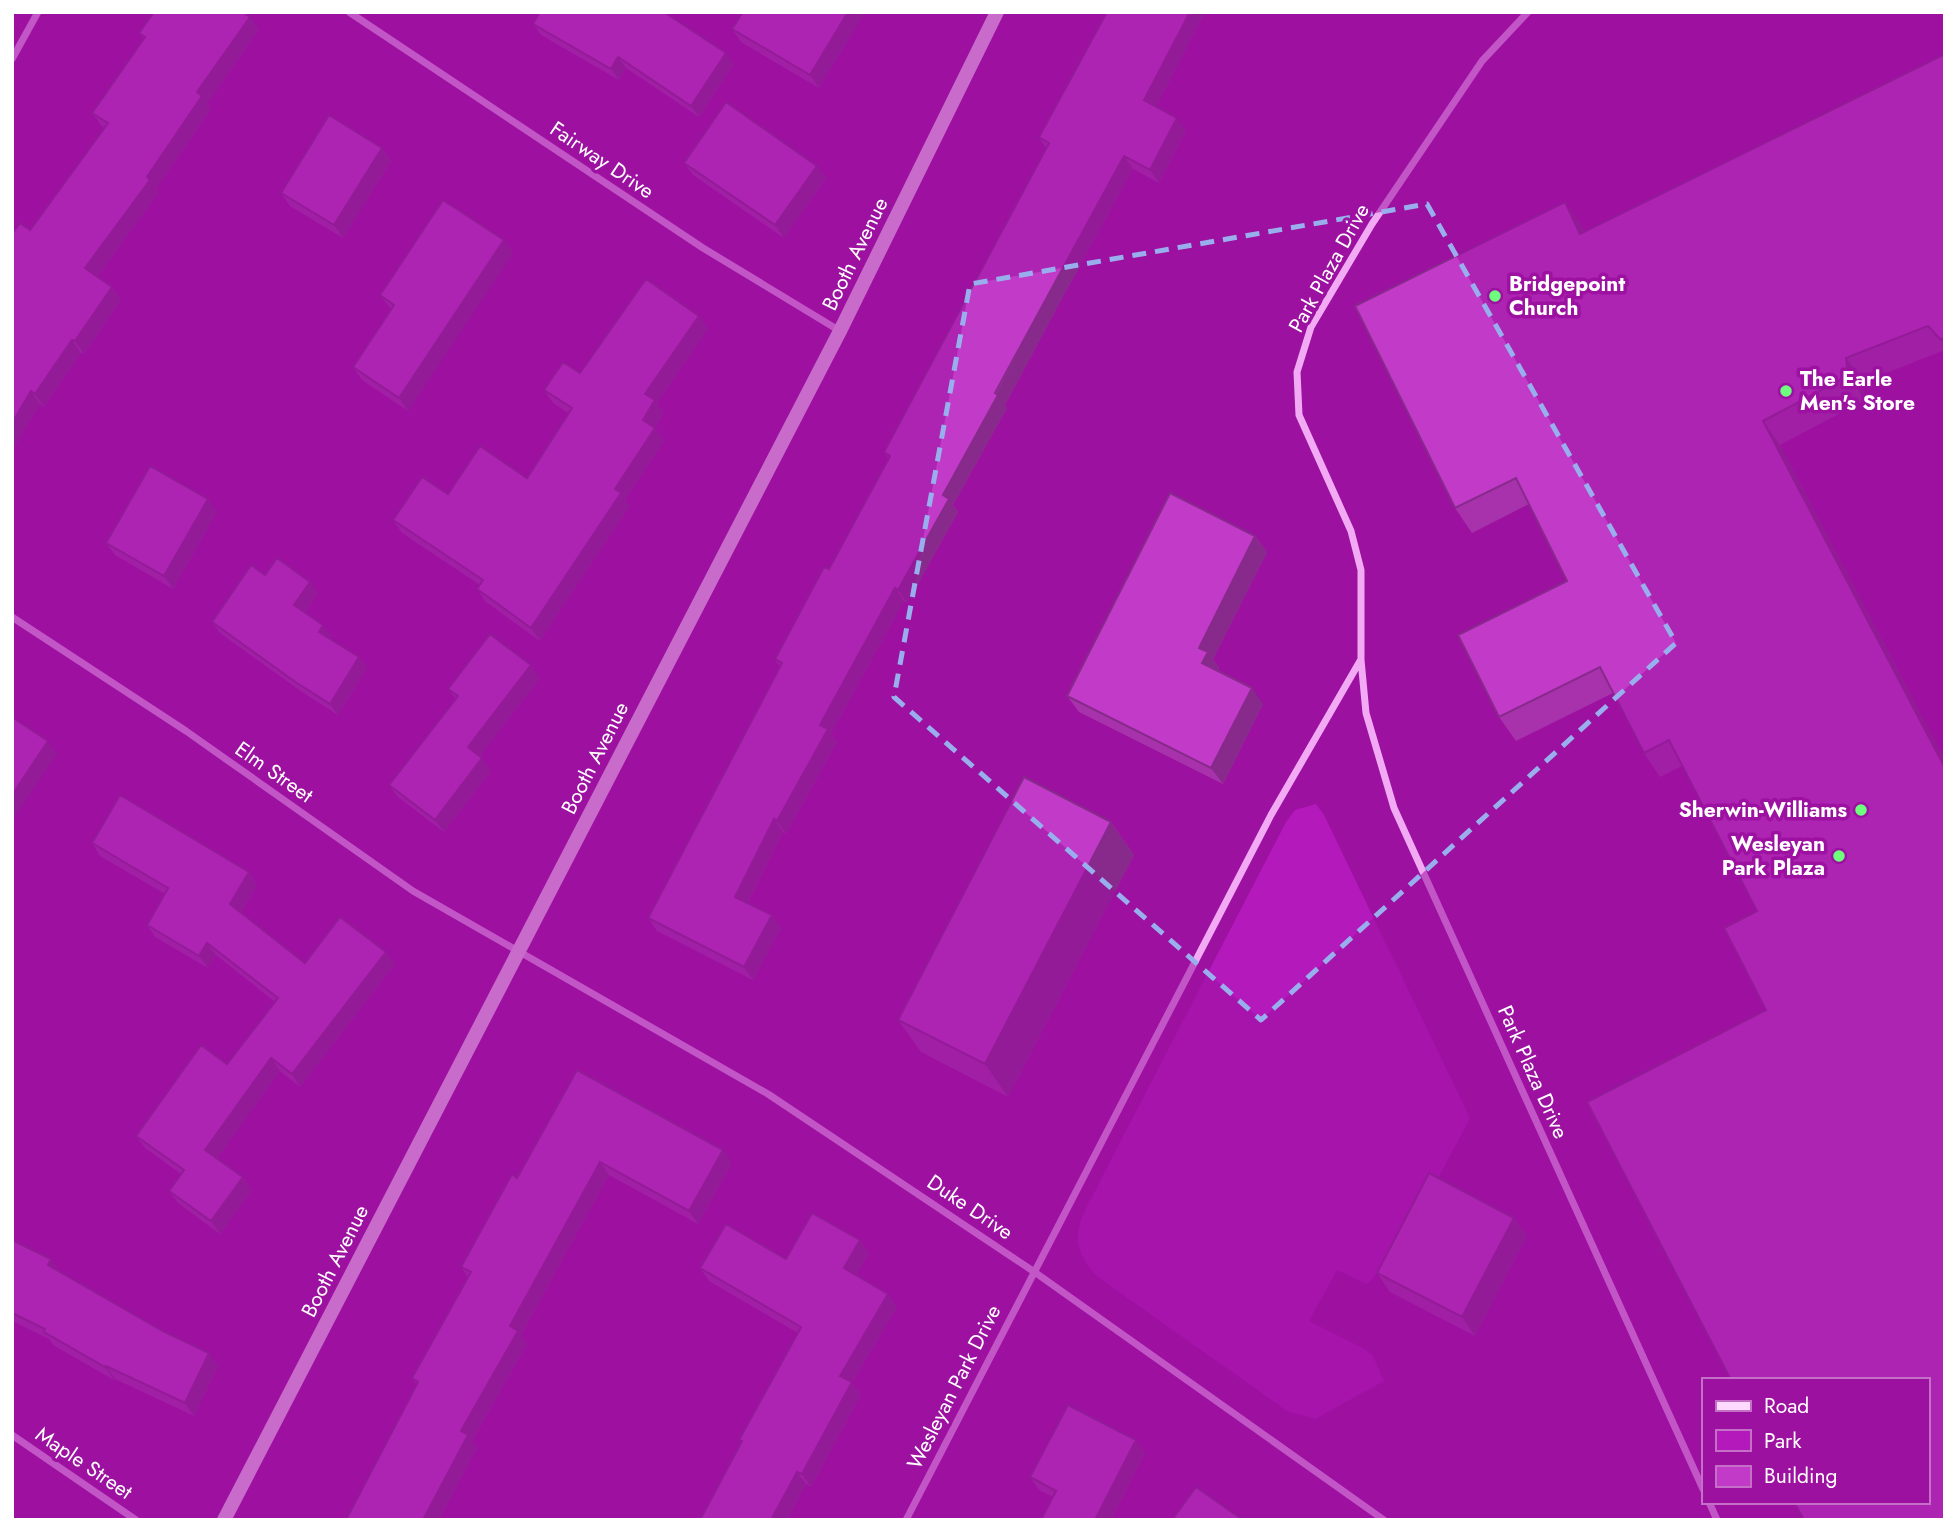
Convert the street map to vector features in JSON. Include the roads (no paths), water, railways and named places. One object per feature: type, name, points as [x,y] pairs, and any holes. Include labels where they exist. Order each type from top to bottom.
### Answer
[{"type":"street","points":[[12,60],[38,12]]},
{"type":"street","name":"Fairway Drive","points":[[349,12],[703,248],[840,331]]},
{"type":"street","name":"Booth Avenue","points":[[225,1520],[840,331],[998,12]]},
{"type":"street","name":"Park Plaza Drive","points":[[1528,12],[1482,61],[1372,224],[1311,327],[1297,372],[1299,415],[1351,531],[1361,570],[1361,660],[1366,713],[1394,808],[1702,1487]]},
{"type":"street","name":"Elm Street","points":[[12,617],[186,731],[413,891],[519,951]]},
{"type":"street","points":[[1034,1271],[1271,815],[1361,660]]},
{"type":"street","name":"Duke Drive","points":[[519,951],[768,1094],[1034,1271],[1384,1520]]},
{"type":"street","name":"Wesleyan Park Drive","points":[[906,1520],[1034,1271]]},
{"type":"street","name":"Maple Street","points":[[12,1435],[136,1520]]},
{"type":"street","points":[[1710,1504],[1717,1520]]},
{"type":"place","name":"Bridgepoint Church","points":[[1495,296]]},
{"type":"place","name":"The Earle Men's Store","points":[[1786,391]]},
{"type":"place","name":"Sherwin-Williams","points":[[1861,810]]},
{"type":"place","name":"Wesleyan Park Plaza","points":[[1839,856]]}]
